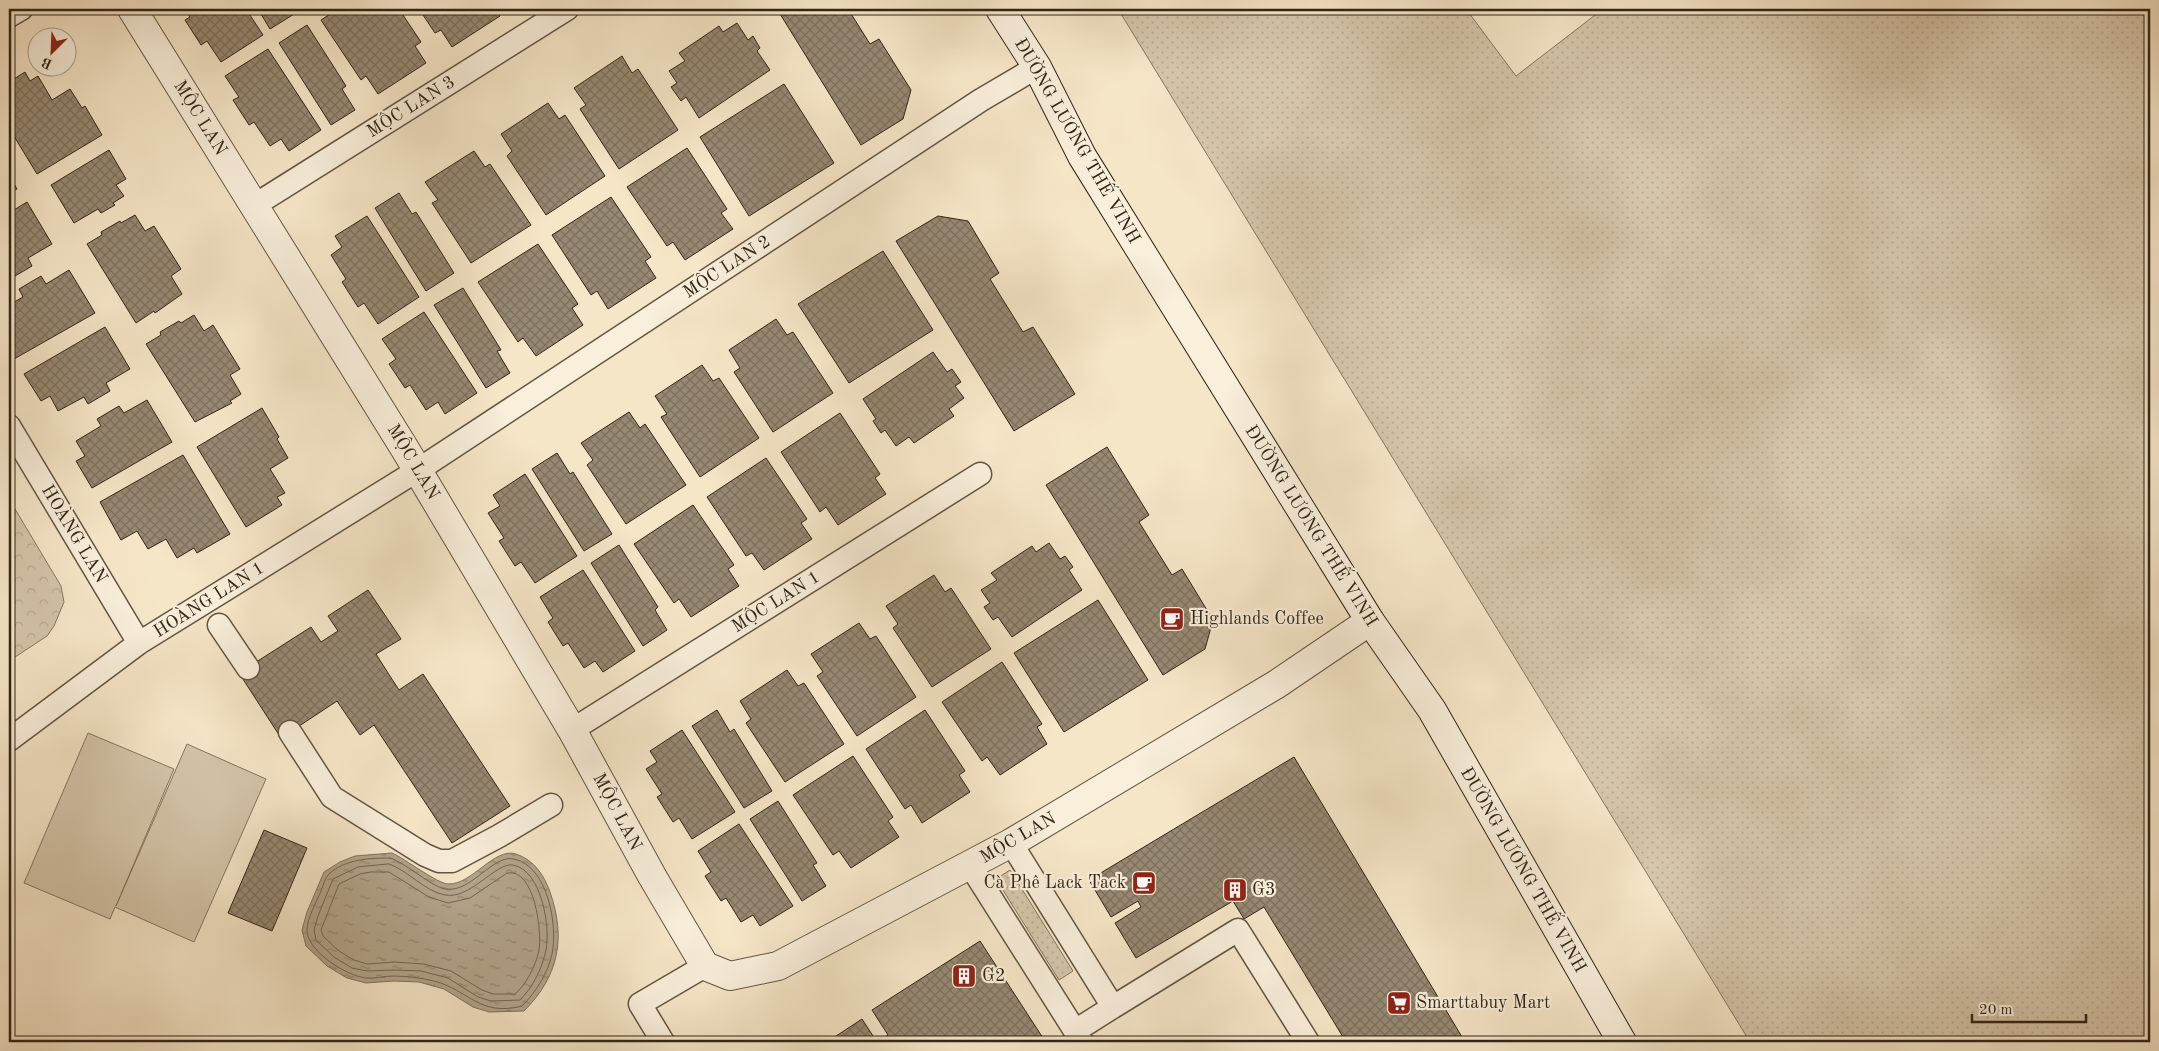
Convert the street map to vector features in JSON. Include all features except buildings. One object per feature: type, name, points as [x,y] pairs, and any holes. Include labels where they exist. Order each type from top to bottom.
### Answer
[{"type":"street","name":"MỘC LAN","points":[[132,9],[418,470],[572,730],[652,876],[706,966],[730,976],[778,966],[1011,844],[1276,684],[1370,621]]},
{"type":"street","name":"ĐƯỜNG LƯƠNG THẾ VINH","points":[[1000,9],[1037,67],[1082,156],[1370,621],[1432,710],[1622,1042]]},
{"type":"lane","points":[[9,16],[21,9]]},
{"type":"lane","name":"MỘC LAN 3","points":[[255,205],[568,9]]},
{"type":"lane","name":"MỘC LAN 2","points":[[418,470],[981,100],[1037,67]]},
{"type":"lane","name":"HOÀNG LAN","points":[[9,426],[139,643]]},
{"type":"lane","name":"HOÀNG LAN 1","points":[[9,740],[139,643],[418,470]]},
{"type":"lane","name":"MỘC LAN 1","points":[[572,730],[980,474]]},
{"type":"lane","points":[[219,624],[248,668]]},
{"type":"lane","points":[[290,732],[332,796],[424,855],[439,861],[452,861],[499,836],[550,805]]},
{"type":"lane","points":[[1011,844],[1113,1007]]},
{"type":"lane","points":[[970,865],[1078,1037],[1113,1007],[1238,930],[1308,1042]]},
{"type":"lane","points":[[663,1042],[640,1004],[706,966]]},
{"type":"green space","points":[[1118,9],[1466,9],[1516,76],[1603,9],[2150,9],[2150,1042],[1750,1042]]},
{"type":"green space","points":[[9,499],[61,586],[64,602],[54,626],[47,636],[9,661]]},
{"type":"green space","points":[[88,733],[174,769],[116,906],[187,744],[266,779],[194,942],[115,907],[110,919],[24,883]]},
{"type":"green space","points":[[1010,870],[1073,971],[1059,980],[996,879]]},
{"type":"water","points":[[392,853],[437,880],[448,884],[466,879],[499,856],[508,853],[516,854],[528,860],[538,869],[548,886],[555,909],[558,941],[552,970],[536,998],[524,1011],[489,1012],[473,1007],[444,989],[419,982],[366,983],[347,978],[327,966],[306,946],[302,930],[307,912],[324,872],[340,862],[355,856]]},
{"type":"place","name":"Highlands Coffee","points":[[1172,619]]},
{"type":"place","name":"Cà Phê Lack Tack","points":[[1144,883]]},
{"type":"place","name":"G3","points":[[1235,890]]},
{"type":"place","name":"G2","points":[[964,976]]},
{"type":"place","name":"Smarttabuy Mart","points":[[1399,1003]]}]
